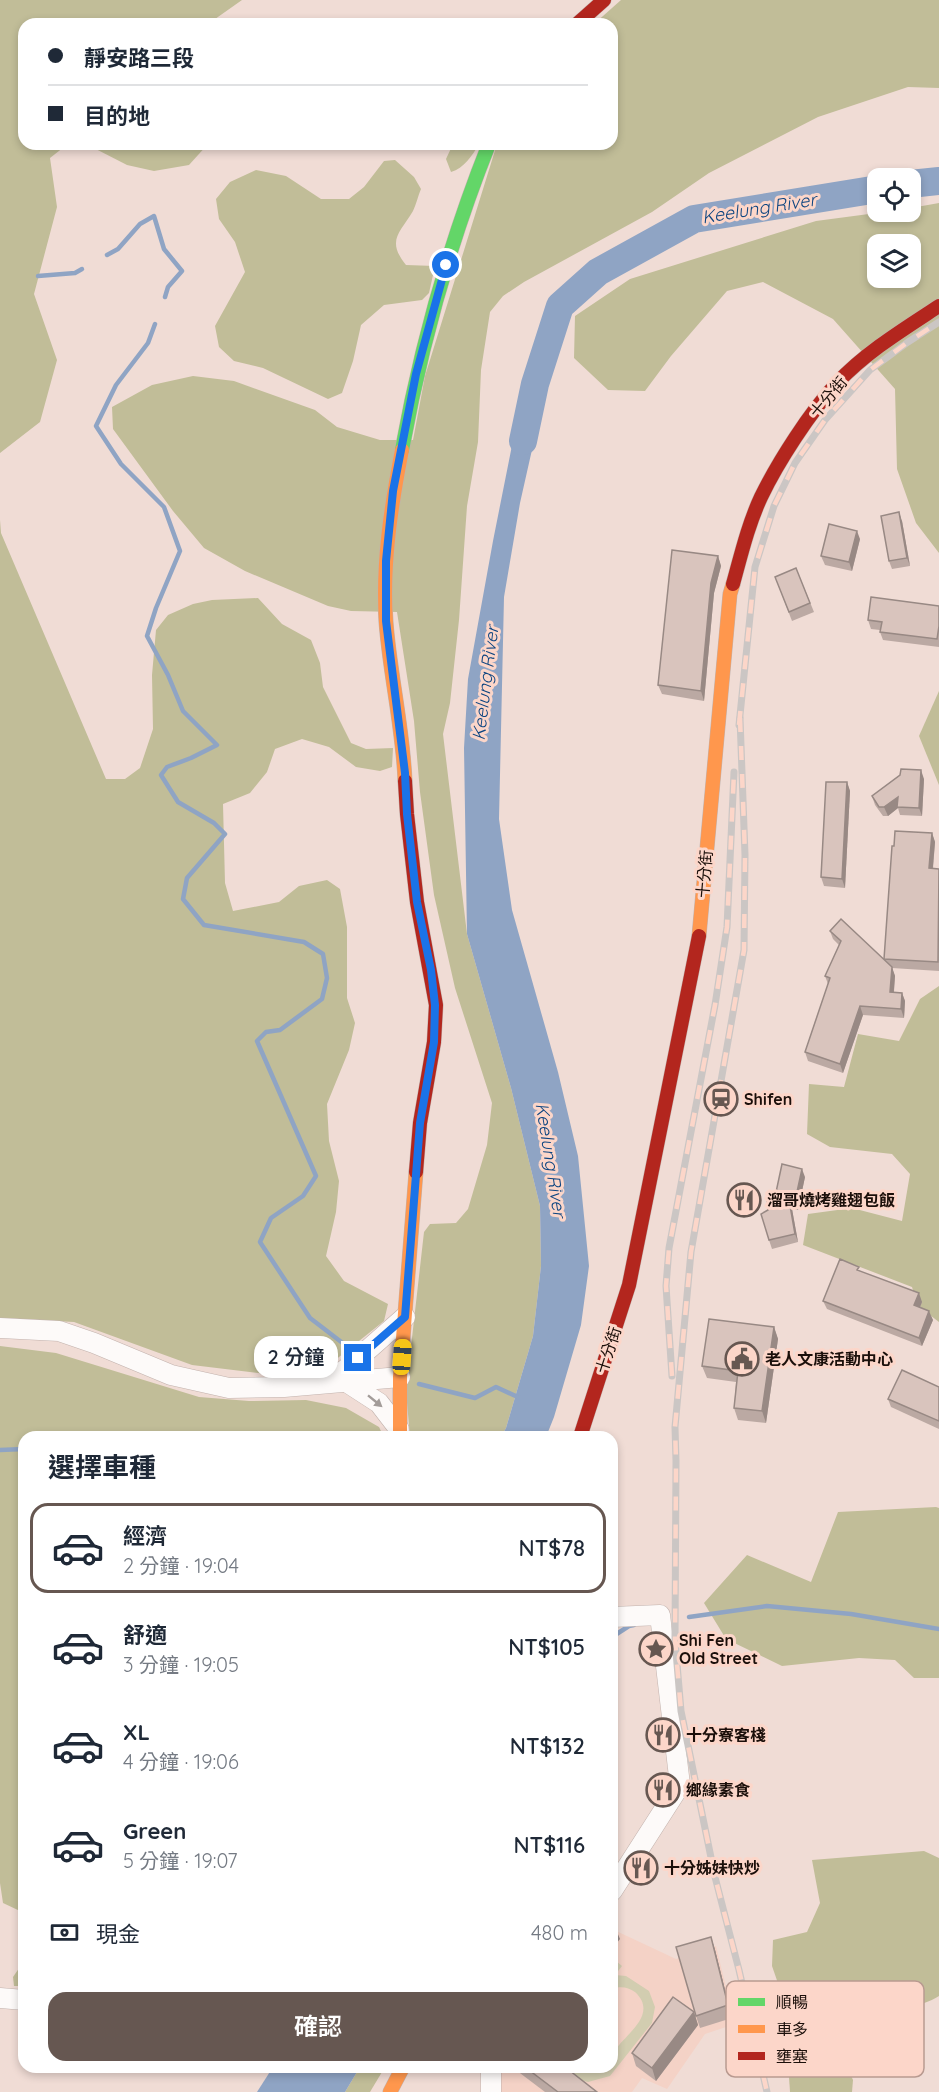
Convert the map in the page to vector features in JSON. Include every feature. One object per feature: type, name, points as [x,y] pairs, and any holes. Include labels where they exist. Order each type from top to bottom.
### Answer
[{"type":"main road","points":[[584,18],[604,0]]},
{"type":"main road","points":[[399,1431],[400,1377],[420,1123],[434,1042],[435,1005],[431,970],[417,902],[408,825],[405,773],[386,621],[386,561],[393,491],[416,374],[465,204],[487,150]]},
{"type":"main road","name":"十分街","points":[[582,1431],[629,1285],[698,946],[730,594],[746,535],[761,497],[800,431],[837,382],[880,345],[939,306]]},
{"type":"main road","points":[[390,2092],[400,2073]]},
{"type":"street","points":[[335,1382],[346,1369],[405,1317]]},
{"type":"street","points":[[0,1328],[58,1332],[94,1343],[171,1375],[229,1388],[284,1387],[400,1377]]},
{"type":"street","points":[[335,1382],[380,1403],[398,1431]]},
{"type":"street","points":[[618,1617],[660,1615],[678,1751],[680,1785],[618,1882]]},
{"type":"street","points":[[0,1998],[18,2000]]},
{"type":"street","points":[[491,2073],[491,2092]]},
{"type":"shaded area","points":[[0,0],[242,0],[216,18],[18,18],[18,150],[60,150],[50,158],[57,207],[34,294],[57,360],[40,422],[0,453]]},
{"type":"shaded area","points":[[621,0],[939,0],[939,88],[908,87],[818,117],[709,173],[652,212],[524,282],[503,296],[490,312],[481,370],[478,442],[467,506],[459,620],[450,703],[443,734],[467,934],[511,1088],[540,1206],[541,1266],[533,1336],[504,1431],[409,1431],[406,1391],[424,1232],[430,1224],[456,1223],[468,1209],[487,1145],[492,1103],[455,988],[434,895],[420,792],[414,721],[397,612],[351,611],[328,606],[245,571],[204,548],[173,511],[113,429],[112,407],[152,385],[193,376],[234,381],[315,410],[337,427],[380,440],[413,440],[425,376],[495,150],[618,150],[618,18],[601,18]]},
{"type":"shaded area","points":[[98,150],[203,150],[189,165],[154,171],[127,165]]},
{"type":"shaded area","points":[[450,150],[475,150],[464,165],[451,172],[446,159]]},
{"type":"shaded area","points":[[395,160],[414,177],[421,189],[413,211],[397,237],[397,249],[406,265],[435,266],[429,293],[422,300],[384,305],[361,325],[353,361],[342,393],[328,399],[263,368],[234,361],[219,347],[215,326],[245,272],[235,242],[219,219],[216,199],[230,182],[256,170],[286,176],[321,199],[349,199],[364,187],[384,161]]},
{"type":"shaded area","points":[[939,203],[939,553],[916,523],[897,469],[895,389],[833,319],[763,282],[727,291],[671,356],[645,391],[608,390],[574,358],[575,316],[630,279],[816,221],[867,214],[867,222],[921,222],[921,206]]},
{"type":"shaded area","points":[[0,520],[1,533],[106,779],[125,779],[140,768],[153,729],[152,675],[156,630],[168,615],[193,604],[212,600],[258,598],[282,624],[311,640],[320,663],[323,687],[351,743],[366,749],[393,748],[392,767],[380,771],[356,767],[329,747],[302,739],[275,749],[267,772],[250,793],[223,804],[225,883],[233,911],[279,902],[299,886],[327,880],[340,889],[347,927],[347,998],[355,1023],[349,1050],[327,1104],[329,1141],[339,1181],[336,1212],[326,1256],[344,1281],[388,1304],[384,1321],[334,1361],[305,1374],[275,1375],[192,1365],[74,1322],[0,1318]]},
{"type":"shaded area","points":[[939,691],[939,785],[919,736]]},
{"type":"shaded area","points":[[939,986],[939,1322],[918,1306],[912,1287],[803,1245],[808,1214],[852,1208],[902,1221],[910,1174],[892,1154],[830,1147],[807,1134],[809,1084],[844,1087],[858,1034],[899,1041],[920,999]]},
{"type":"shaded area","points":[[0,1346],[56,1353],[199,1397],[249,1401],[306,1400],[346,1408],[379,1427],[381,1431],[18,1431],[18,1910],[3,1903],[0,1883]]},
{"type":"shaded area","points":[[939,1508],[939,1678],[914,1678],[895,1660],[859,1658],[782,1666],[726,1639],[704,1603],[747,1555],[811,1582],[838,1512]]},
{"type":"shaded area","points":[[924,1851],[939,1858],[939,1996],[924,2003],[924,1981],[777,1981],[772,1966],[773,1940],[807,1932],[820,1903],[812,1860]]},
{"type":"shaded area","points":[[618,1932],[676,1959],[716,1946],[726,1987],[726,2027],[705,2034],[667,2089],[642,2078],[632,2092],[496,2092],[494,2073],[618,2073]]},
{"type":"shaded area","points":[[18,1970],[18,1986],[14,1986],[13,1977]]},
{"type":"shaded area","points":[[618,1975],[626,1976],[649,1991],[655,2007],[652,2023],[618,2066],[618,2047],[641,2019],[643,2010],[642,2001],[635,1992],[618,1988]]},
{"type":"shaded area","points":[[356,2073],[381,2073],[370,2092],[345,2092]]},
{"type":"shaded area","points":[[568,2073],[612,2073],[610,2076],[588,2082],[573,2078]]},
{"type":"shaded area","points":[[789,2077],[852,2077],[853,2080],[852,2092],[790,2092]]},
{"type":"water","points":[[521,400],[539,410],[504,597],[499,819],[512,910],[558,1072],[578,1156],[589,1266],[581,1325],[548,1431],[504,1431],[533,1336],[541,1266],[540,1206],[511,1088],[467,934],[464,748],[468,679]]},
{"type":"water","points":[[269,2073],[356,2073],[345,2092],[257,2092]]},
{"type":"building","points":[[899,512],[907,558],[889,561],[881,516]]},
{"type":"building","points":[[829,524],[857,531],[849,562],[821,556]]},
{"type":"building","points":[[672,550],[718,556],[711,583],[701,691],[658,685]]},
{"type":"building","points":[[796,568],[810,603],[789,612],[775,577]]},
{"type":"building","points":[[871,597],[939,606],[937,639],[880,632],[882,622],[868,620]]},
{"type":"building","points":[[901,769],[921,770],[919,808],[897,807],[898,797],[884,807],[879,807],[872,796],[900,775]]},
{"type":"building","points":[[826,782],[847,782],[842,879],[821,877]]},
{"type":"building","points":[[895,831],[932,833],[929,868],[939,869],[938,962],[884,959]]},
{"type":"building","points":[[841,919],[892,967],[890,992],[902,993],[901,1009],[860,1006],[840,1064],[805,1052],[830,978],[825,976],[841,941],[830,931]]},
{"type":"building","points":[[782,1164],[802,1169],[795,1201],[789,1200],[795,1234],[769,1240],[761,1214],[768,1210],[767,1196],[775,1197]]},
{"type":"building","points":[[840,1259],[859,1267],[857,1270],[919,1293],[914,1305],[929,1311],[919,1338],[823,1301]]},
{"type":"building","points":[[709,1319],[774,1327],[762,1411],[734,1408],[738,1371],[702,1366]]},
{"type":"building","points":[[902,1370],[939,1387],[939,1421],[888,1399]]},
{"type":"building","points":[[711,1937],[726,1997],[726,2006],[696,2016],[676,1947]]},
{"type":"building","points":[[673,1997],[694,2012],[652,2068],[632,2053]]},
{"type":"building","points":[[533,2073],[573,2073],[597,2092],[558,2092]]},
{"type":"waterway","name":"Keelung River","points":[[921,183],[939,181]]},
{"type":"waterway","name":"Keelung River","points":[[523,441],[535,384],[560,306],[598,272],[694,219],[867,191]]},
{"type":"waterway","points":[[107,255],[118,249],[140,224],[154,216],[164,249],[182,271],[168,287],[165,297]]},
{"type":"waterway","points":[[38,276],[75,273],[82,269]]},
{"type":"waterway","points":[[155,324],[148,343],[116,385],[96,426],[121,464],[164,507],[180,551],[147,636],[168,675],[183,711],[217,745],[167,767],[161,775],[178,802],[214,823],[225,834],[187,878],[183,899],[204,925],[304,942],[323,954],[327,978],[322,999],[280,1030],[266,1032],[257,1041],[316,1176],[303,1196],[271,1218],[260,1242],[310,1318],[357,1354]]},
{"type":"waterway","points":[[419,1384],[475,1398],[496,1387],[520,1398]]},
{"type":"waterway","points":[[0,1450],[18,1449]]},
{"type":"waterway","points":[[689,1617],[767,1606],[851,1614],[939,1629]]},
{"type":"waterway","points":[[618,1633],[634,1625]]},
{"type":"railway","points":[[739,725],[755,567],[774,506],[795,463],[825,420],[870,370],[939,322]]},
{"type":"railway","points":[[740,718],[745,855],[744,950],[691,1252],[675,1427],[675,1640],[681,1711],[715,1877],[742,1981]]},
{"type":"railway","points":[[672,1376],[666,1286],[669,1248],[715,1005],[727,927],[734,772]]},
{"type":"railway","points":[[764,2077],[767,2092]]},
{"type":"traffic: fast","points":[[402,450],[418,372],[438,294],[487,150]]},
{"type":"traffic: slow","points":[[402,450],[388,536],[385,601],[405,781]]},
{"type":"traffic: slow","points":[[699,936],[730,594],[733,584]]},
{"type":"traffic: slow","points":[[400,1431],[400,1377],[416,1172]]},
{"type":"traffic: slow","points":[[390,2092],[400,2073]]},
{"type":"traffic: jam","points":[[584,18],[604,0]]},
{"type":"traffic: jam","points":[[733,584],[761,497],[785,453],[816,408],[860,361],[939,306]]},
{"type":"traffic: jam","points":[[405,781],[417,902],[436,1005],[434,1042],[420,1123],[416,1172]]},
{"type":"traffic: jam","points":[[582,1431],[629,1285],[699,936]]},
{"type":"place","name":"Shifen","points":[[721,1099]]},
{"type":"place","name":"溜哥燒烤雞翅包飯","points":[[744,1200]]},
{"type":"place","name":"老人文康活動中心","points":[[742,1359]]},
{"type":"place","name":"Shi Fen Old Street","points":[[656,1649]]},
{"type":"place","name":"十分寮客棧","points":[[663,1735]]},
{"type":"place","name":"鄉緣素食","points":[[663,1790]]},
{"type":"place","name":"十分姊妹快炒","points":[[641,1868]]},
{"type":"route","points":[[358,1358],[405,1317],[420,1123],[434,1042],[435,1005],[431,970],[417,902],[407,814],[405,773],[386,621],[386,561],[393,491],[404,433],[416,374],[446,265]]}]
